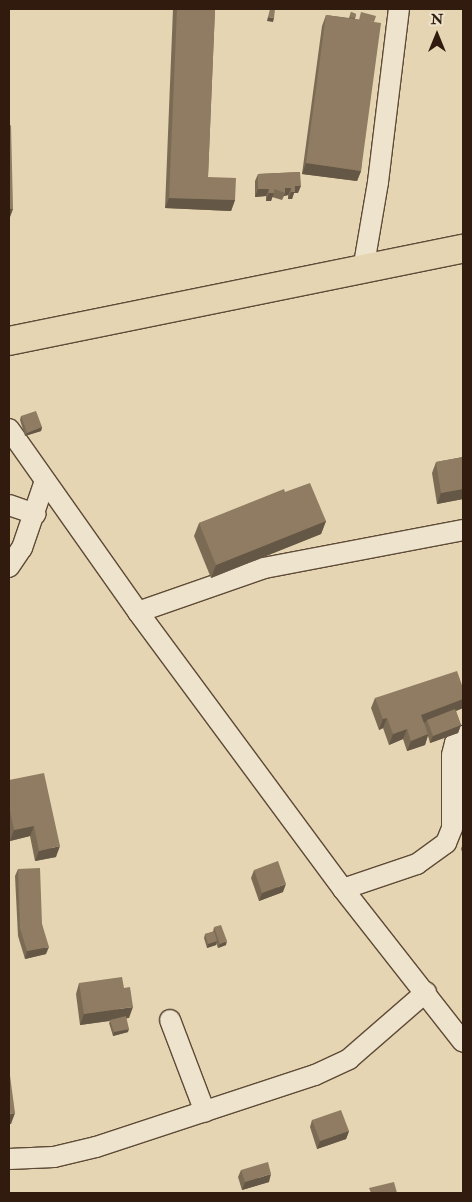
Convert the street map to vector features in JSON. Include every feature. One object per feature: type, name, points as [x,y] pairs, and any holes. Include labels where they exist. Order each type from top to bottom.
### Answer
[{"type":"highway","points":[[9,341],[463,249]]},
{"type":"street","points":[[362,270],[378,182],[399,9]]},
{"type":"street","points":[[9,429],[138,612],[343,889],[426,992],[463,1042]]},
{"type":"street","points":[[9,567],[22,548],[45,481]]},
{"type":"street","points":[[9,505],[34,514]]},
{"type":"street","points":[[138,612],[264,568],[463,530]]},
{"type":"street","points":[[343,889],[418,864],[446,843],[452,828],[452,755],[455,744],[463,736]]},
{"type":"street","points":[[9,1159],[54,1157],[205,1112],[315,1075],[349,1059],[426,992]]},
{"type":"street","points":[[170,1020],[205,1112]]},
{"type":"building","points":[[177,9],[215,9],[208,177],[236,178],[235,200],[169,198]]},
{"type":"building","points":[[270,9],[275,9],[274,18],[268,17]]},
{"type":"building","points":[[351,12],[356,14],[355,18],[350,17]]},
{"type":"building","points":[[361,12],[376,16],[374,22],[359,20]]},
{"type":"building","points":[[326,15],[381,23],[361,171],[306,163]]},
{"type":"building","points":[[9,64],[10,115],[9,115]]},
{"type":"building","points":[[11,125],[13,209],[9,209],[9,126]]},
{"type":"building","points":[[300,172],[301,186],[295,186],[295,192],[291,192],[291,188],[285,188],[285,193],[274,189],[274,193],[269,193],[269,189],[258,189],[258,174]]},
{"type":"building","points":[[36,411],[42,427],[27,433],[21,416]]},
{"type":"building","points":[[463,457],[463,489],[441,493],[436,462]]},
{"type":"building","points":[[310,483],[326,521],[216,565],[199,523],[284,489],[285,492]]},
{"type":"building","points":[[457,671],[463,688],[463,699],[421,715],[428,734],[411,741],[407,729],[393,734],[387,718],[383,719],[375,698]]},
{"type":"building","points":[[455,709],[461,725],[433,736],[427,720]]},
{"type":"building","points":[[44,773],[60,846],[39,851],[34,826],[14,830],[9,806],[9,780]]},
{"type":"building","points":[[278,861],[286,884],[262,893],[254,870]]},
{"type":"building","points":[[40,868],[42,924],[49,947],[27,951],[20,928],[18,869]]},
{"type":"building","points":[[221,925],[227,941],[220,944],[214,927]]},
{"type":"building","points":[[214,931],[217,941],[208,944],[205,934]]},
{"type":"building","points":[[122,977],[124,988],[130,987],[133,1007],[84,1014],[79,983]]},
{"type":"building","points":[[126,1016],[129,1029],[114,1032],[110,1020]]},
{"type":"building","points":[[9,1068],[15,1113],[9,1114]]},
{"type":"building","points":[[341,1110],[349,1131],[320,1141],[312,1120]]},
{"type":"building","points":[[268,1162],[271,1174],[245,1182],[241,1170]]},
{"type":"building","points":[[394,1182],[397,1193],[371,1193],[369,1188]]}]
